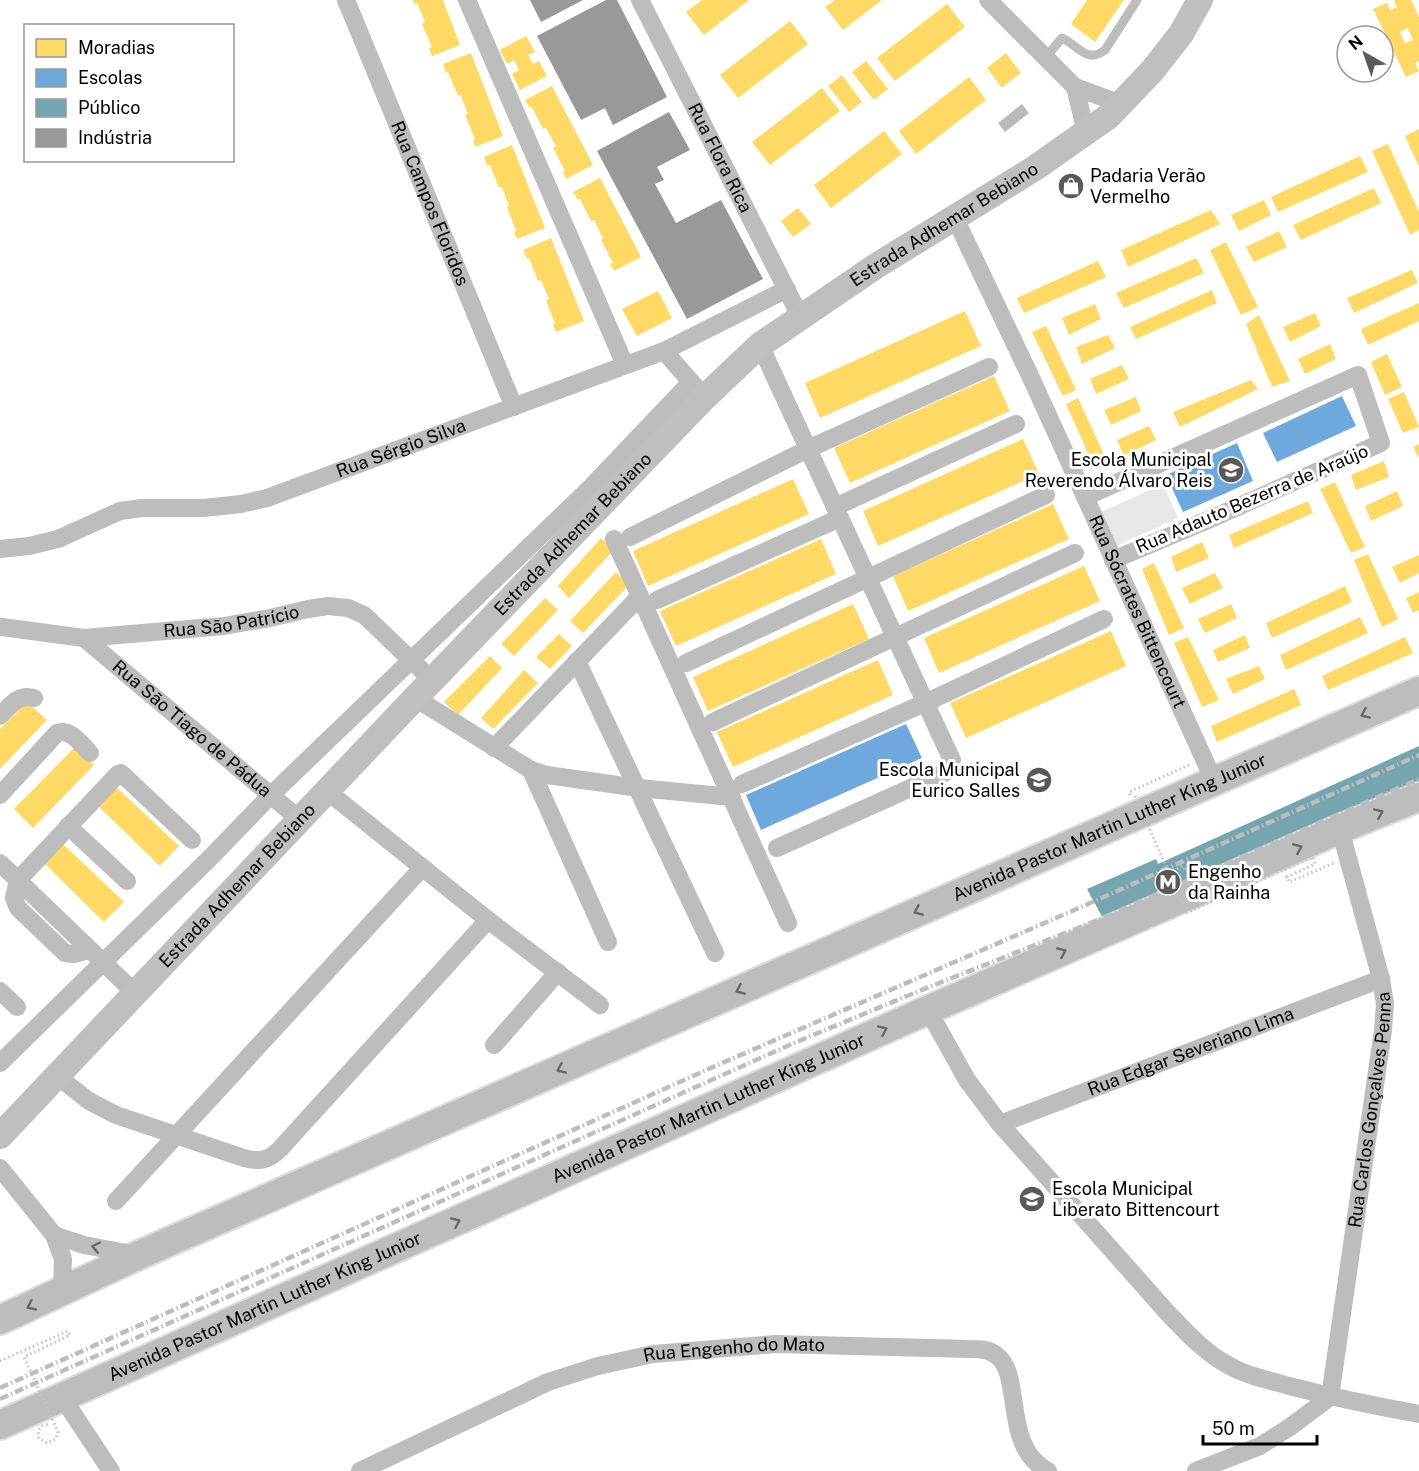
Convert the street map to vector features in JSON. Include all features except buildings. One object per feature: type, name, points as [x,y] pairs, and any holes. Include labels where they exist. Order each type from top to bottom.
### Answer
[{"type":"main road","name":"Estrada Adhemar Bebiano","points":[[0,1137],[424,689],[698,390],[800,316],[954,216],[1035,168],[1109,116],[1152,71],[1182,34],[1200,0]]},
{"type":"main road","name":"Avenida Pastor Martin Luther King Junior","points":[[0,1320],[139,1255],[1419,690]]},
{"type":"main road","name":"Avenida Pastor Martin Luther King Junior","points":[[0,1425],[928,1010],[1340,829],[1419,797]]},
{"type":"street","name":"Rua Campos Floridos","points":[[346,0],[514,407]]},
{"type":"street","points":[[467,0],[625,365]]},
{"type":"street","name":"Rua Flora Rica","points":[[640,0],[800,316]]},
{"type":"street","points":[[988,0],[1075,87],[1121,104]]},
{"type":"street","points":[[1075,87],[1086,132]]},
{"type":"street","name":"Rua Sócrates Bittencourt","points":[[954,216],[1214,781]]},
{"type":"street","name":"Rua Sérgio Silva","points":[[0,549],[29,546],[58,539],[120,511],[141,508],[203,508],[241,504],[267,498],[664,351],[787,289]]},
{"type":"street","points":[[760,345],[952,760],[949,770],[777,848]]},
{"type":"street","points":[[664,351],[698,390]]},
{"type":"street","points":[[788,923],[737,791],[622,538],[808,449],[989,367]]},
{"type":"street","name":"Rua Adauto Bezerra de Araújo","points":[[1085,497],[1358,375],[1381,443],[1113,560]]},
{"type":"street","name":"Estrada Adhemar Bebiano","points":[[0,1063],[411,659],[698,390]]},
{"type":"street","points":[[494,748],[577,661],[649,598],[838,512],[1016,424]]},
{"type":"street","points":[[686,663],[1046,495]]},
{"type":"street","points":[[713,722],[1075,553]]},
{"type":"street","name":"Rua São Patrício","points":[[2,627],[84,638],[224,626],[308,609],[348,608],[364,615],[411,659],[424,689],[494,748],[531,770],[547,775],[639,788],[737,791]]},
{"type":"street","points":[[737,791],[1104,619]]},
{"type":"street","name":"Rua São Tiago de Pádua","points":[[84,638],[299,819]]},
{"type":"street","points":[[577,661],[715,953]]},
{"type":"street","points":[[0,716],[20,698],[34,698]]},
{"type":"street","points":[[0,795],[57,733],[62,731],[69,734],[90,753]]},
{"type":"street","points":[[531,770],[608,942]]},
{"type":"street","points":[[18,880],[117,774],[121,773],[192,840]]},
{"type":"street","points":[[327,791],[488,920],[600,1005]]},
{"type":"street","points":[[68,826],[127,881]]},
{"type":"street","name":"Rua Carlos Gonçalves Penna","points":[[1330,1397],[1385,1004],[1381,979],[1340,829]]},
{"type":"street","points":[[0,863],[135,993]]},
{"type":"street","points":[[116,1201],[423,868]]},
{"type":"street","points":[[57,1076],[95,1105],[116,1115],[259,1161],[272,1156],[488,920]]},
{"type":"street","points":[[494,1045],[558,972]]},
{"type":"street","name":"Rua Edgar Severiano Lima","points":[[1000,1124],[1381,979]]},
{"type":"street","points":[[0,991],[17,1007]]},
{"type":"street","points":[[928,1010],[967,1080],[1000,1124],[1174,1319],[1210,1353],[1229,1366],[1253,1376],[1330,1397],[1419,1414]]},
{"type":"street","points":[[0,1168],[54,1235],[63,1259],[62,1291]]},
{"type":"street","points":[[54,1235],[84,1245],[139,1255]]},
{"type":"street","name":"Rua Engenho do Mato","points":[[360,1471],[548,1382],[598,1366],[653,1354],[776,1344],[969,1349],[986,1350],[995,1354],[1005,1366],[1019,1434],[1029,1455],[1040,1467],[1048,1471]]},
{"type":"street","points":[[62,1397],[111,1471]]},
{"type":"street","points":[[1196,1471],[1260,1446],[1330,1397]]},
{"type":"lane","points":[[1046,57],[1062,38],[1090,57],[1098,56],[1105,50],[1137,0]]},
{"type":"path","points":[[1135,796],[1184,908]]},
{"type":"path","points":[[1186,913],[1313,857],[1315,864],[1287,877],[1290,882],[1348,858]]},
{"type":"path","points":[[1169,873],[1183,866],[1186,872]]},
{"type":"path","points":[[0,1361],[69,1330],[70,1335],[24,1357],[58,1432],[56,1439],[47,1443],[41,1440],[38,1431],[42,1426],[49,1424]]},
{"type":"shaded area","points":[[1022,104],[1029,113],[1005,132],[998,123]]},
{"type":"shaded area","points":[[1163,484],[1178,518],[1114,547],[1099,513]]},
{"type":"railway","points":[[0,1388],[713,1067],[1086,905],[1419,755]]},
{"type":"railway","points":[[0,1399],[794,1043],[1098,920],[1419,779]]},
{"type":"place","name":"Padaria Verão Vermelho","points":[[1071,186]]},
{"type":"place","name":"Escola Municipal Reverendo Álvaro Reis","points":[[1231,470]]},
{"type":"place","name":"Escola Municipal Eurico Salles","points":[[1039,780]]},
{"type":"place","name":"Engenho da Rainha","points":[[1168,882]]},
{"type":"place","name":"Escola Municipal Liberato Bittencourt","points":[[1032,1199]]}]
